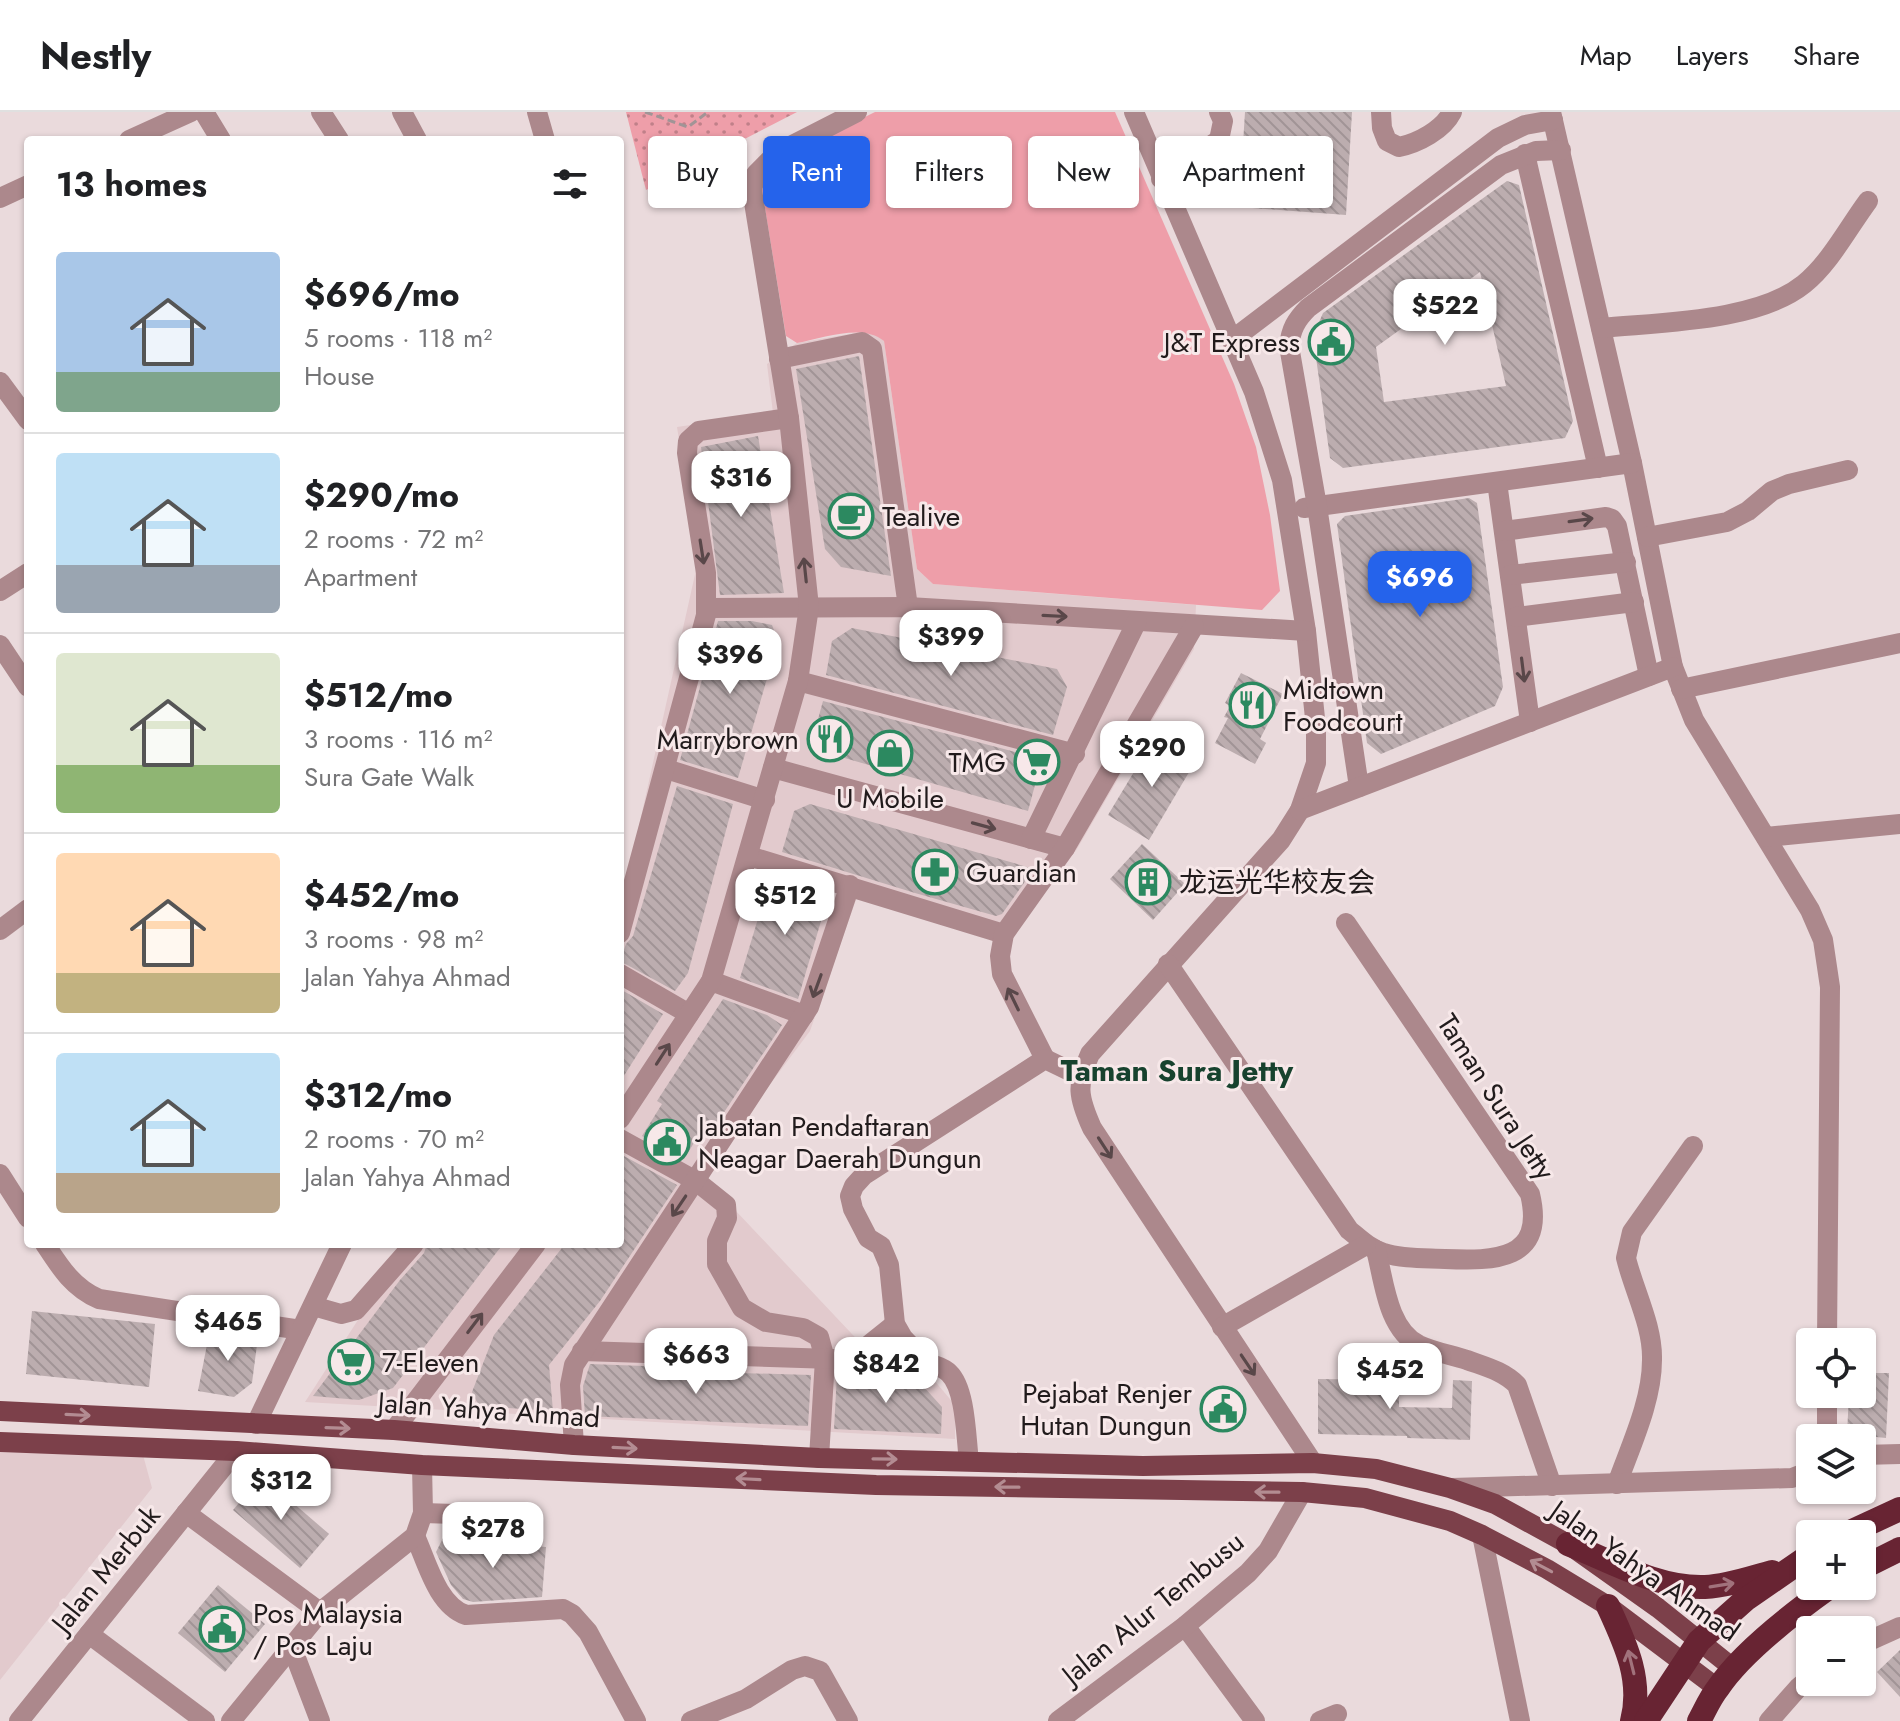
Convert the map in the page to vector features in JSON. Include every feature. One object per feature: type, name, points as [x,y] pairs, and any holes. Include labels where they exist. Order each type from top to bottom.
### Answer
[{"type":"highway","points":[[1876,1520],[1900,1509]]},
{"type":"highway","points":[[1568,1544],[1660,1581],[1691,1587],[1737,1582],[1796,1562]]},
{"type":"highway","points":[[1876,1561],[1900,1549]]},
{"type":"highway","points":[[1646,1721],[1699,1641],[1745,1600],[1796,1564]]},
{"type":"highway","points":[[1699,1721],[1717,1688],[1733,1668],[1812,1600]]},
{"type":"highway","points":[[1608,1606],[1632,1667],[1636,1705],[1632,1721]]},
{"type":"main road","name":"Jalan Yahya Ahmad","points":[[0,1411],[394,1430],[574,1445],[819,1458],[1143,1466],[1313,1463],[1376,1469],[1450,1488],[1495,1504],[1568,1544],[1658,1608],[1733,1668]]},
{"type":"main road","name":"Jalan Yahya Ahmad","points":[[0,1442],[236,1451],[422,1465],[876,1485],[1302,1492],[1365,1498],[1450,1521],[1547,1569],[1608,1606],[1717,1688]]},
{"type":"street","points":[[138,136],[191,112]]},
{"type":"street","points":[[204,112],[219,136]]},
{"type":"street","points":[[321,112],[336,136]]},
{"type":"street","points":[[402,112],[415,136]]},
{"type":"street","points":[[537,112],[544,136]]},
{"type":"street","points":[[624,1113],[711,981],[798,681],[809,607],[789,418],[752,190],[756,174],[777,153],[857,112]]},
{"type":"street","points":[[1134,112],[1155,164]]},
{"type":"street","points":[[1219,112],[1223,121],[1220,136]]},
{"type":"street","points":[[1381,112],[1387,141],[1399,147],[1412,144],[1444,123],[1452,112]]},
{"type":"street","points":[[1232,340],[1498,138],[1552,116],[1632,463],[1673,667],[1694,720],[1766,837],[1818,926],[1823,940],[1830,987],[1827,1328]]},
{"type":"street","points":[[1359,787],[1317,506],[1289,346],[1291,331],[1297,319],[1501,165],[1525,154],[1561,150]]},
{"type":"street","points":[[1525,154],[1598,468]]},
{"type":"street","points":[[0,198],[24,187]]},
{"type":"street","points":[[1601,328],[1745,311],[1782,298],[1817,272],[1868,201]]},
{"type":"street","points":[[1174,208],[1267,427],[1282,480],[1306,631],[1316,728],[1316,763],[1300,810],[1257,869],[1168,964],[1090,1054],[1080,1076],[1080,1102],[1092,1128],[1313,1463]]},
{"type":"street","points":[[779,359],[862,342],[872,349],[908,607]]},
{"type":"street","points":[[0,382],[24,415]]},
{"type":"street","points":[[624,919],[704,632],[706,573],[687,453],[688,441],[699,431],[789,418]]},
{"type":"street","points":[[1288,510],[1632,463]]},
{"type":"street","points":[[1647,537],[1727,522],[1772,491],[1848,470]]},
{"type":"street","points":[[1497,482],[1530,722]]},
{"type":"street","points":[[1504,531],[1606,517],[1612,519],[1617,526],[1626,562],[1649,676]]},
{"type":"street","points":[[1510,575],[1626,562]]},
{"type":"street","points":[[0,591],[24,576]]},
{"type":"street","points":[[1516,617],[1634,602]]},
{"type":"street","points":[[707,608],[908,607],[1306,631]]},
{"type":"street","points":[[1031,839],[1075,754],[1137,621]]},
{"type":"street","points":[[1080,1076],[1045,1059],[1002,974],[1000,956],[1004,934],[1065,848],[1194,626]]},
{"type":"street","points":[[1681,689],[1900,643]]},
{"type":"street","points":[[0,645],[24,681]]},
{"type":"street","points":[[1300,810],[1673,667]]},
{"type":"street","points":[[798,681],[1075,754]]},
{"type":"street","points":[[773,768],[1065,848]]},
{"type":"street","points":[[666,769],[765,800]]},
{"type":"street","points":[[1766,837],[1900,824]]},
{"type":"street","points":[[749,856],[1004,934]]},
{"type":"street","points":[[574,1445],[571,1375],[582,1351],[804,1015],[817,986],[850,885]]},
{"type":"street","name":"Taman Sura Jetty","points":[[1346,923],[1522,1180],[1530,1194],[1534,1211],[1528,1239],[1520,1249],[1497,1259],[1404,1257],[1371,1248]]},
{"type":"street","points":[[1168,964],[1349,1230],[1371,1248],[1395,1320],[1408,1338],[1420,1345],[1496,1370],[1517,1385],[1552,1486]]},
{"type":"street","points":[[624,976],[689,1014]]},
{"type":"street","points":[[711,981],[804,1015]]},
{"type":"street","points":[[926,1362],[903,1338],[895,1324],[889,1265],[881,1246],[868,1238],[859,1224],[850,1196],[864,1175],[1045,1059]]},
{"type":"street","points":[[624,1141],[696,1181],[726,1205],[727,1218],[717,1241],[717,1264],[742,1308],[766,1322],[803,1328],[819,1337],[825,1359],[819,1458]]},
{"type":"street","points":[[1617,1484],[1645,1405],[1653,1358],[1649,1333],[1626,1258],[1627,1246],[1632,1232],[1693,1146]]},
{"type":"street","points":[[0,1174],[24,1212]]},
{"type":"street","points":[[48,1248],[72,1282],[99,1299],[301,1330]]},
{"type":"street","points":[[256,1424],[340,1248]]},
{"type":"street","points":[[313,1306],[341,1314],[356,1310],[410,1248]]},
{"type":"street","points":[[394,1430],[533,1248]]},
{"type":"street","points":[[1222,1327],[1371,1248]]},
{"type":"street","points":[[850,1360],[895,1324]]},
{"type":"street","points":[[582,1351],[926,1362],[948,1371],[955,1381],[960,1395],[969,1461]]},
{"type":"street","name":"Jalan Merbuk","points":[[19,1721],[236,1451]]},
{"type":"street","points":[[1876,1455],[1900,1454]]},
{"type":"street","points":[[231,1721],[320,1612],[415,1536],[423,1513],[422,1465]]},
{"type":"street","points":[[1450,1488],[1796,1476]]},
{"type":"street","name":"Jalan Alur Tembusu","points":[[1058,1721],[1185,1626],[1248,1573],[1268,1551],[1302,1492]]},
{"type":"street","points":[[186,1513],[320,1612]]},
{"type":"street","points":[[423,1513],[521,1516]]},
{"type":"street","points":[[1482,1535],[1520,1721]]},
{"type":"street","points":[[415,1536],[444,1598],[456,1611],[466,1615],[563,1609],[581,1621],[636,1721]]},
{"type":"street","points":[[1185,1626],[1255,1721]]},
{"type":"street","points":[[1876,1638],[1900,1627]]},
{"type":"street","points":[[89,1634],[205,1721]]},
{"type":"street","points":[[291,1645],[320,1721]]},
{"type":"street","points":[[691,1721],[746,1699],[792,1670],[805,1666],[820,1671],[848,1721]]},
{"type":"street","points":[[1769,1721],[1796,1690]]},
{"type":"path","points":[[645,112],[688,127],[708,112]]},
{"type":"shaded area","points":[[626,112],[797,112],[747,138],[648,136],[646,190]]},
{"type":"shaded area","points":[[875,112],[1115,112],[1126,136],[1028,136],[1028,208],[1139,208],[1139,167],[1234,384],[1256,447],[1270,515],[1280,591],[1262,610],[933,584],[917,569],[884,341],[854,332],[797,343],[786,336],[765,208],[870,208],[870,136],[826,136]]},
{"type":"shaded area","points":[[861,332],[876,334],[884,341],[917,569],[933,584],[1196,605],[1194,649],[1077,849],[1011,939],[858,894],[810,1031],[702,1175],[868,1351],[912,1354],[955,1405],[955,1439],[305,1402],[404,1248],[624,1248],[624,893],[698,561],[677,427],[773,413],[767,364],[797,343]]},
{"type":"shaded area","points":[[0,1452],[143,1455],[152,1488],[0,1680]]},
{"type":"building","points":[[1245,112],[1352,112],[1346,215],[1252,208],[1333,208],[1333,136],[1243,136]]},
{"type":"building","points":[[1507,181],[1519,185],[1573,421],[1565,438],[1343,468],[1330,458],[1313,336],[1323,313]],"holes":[[[1480,272],[1506,386],[1384,402],[1376,347]]]},
{"type":"building","points":[[859,356],[891,576],[841,567],[825,549],[796,369]]},
{"type":"building","points":[[758,436],[784,593],[720,595],[701,447]]},
{"type":"building","points":[[1469,498],[1477,503],[1503,687],[1495,706],[1381,754],[1367,743],[1337,524],[1345,516]]},
{"type":"building","points":[[718,621],[752,621],[772,625],[778,641],[738,778],[680,760]]},
{"type":"building","points":[[852,628],[1057,669],[1067,687],[1053,735],[826,675],[832,641]]},
{"type":"building","name":"Midtown Foodcourt","points":[[1241,673],[1283,694],[1260,739],[1266,743],[1255,764],[1215,743],[1228,718],[1224,717],[1230,706],[1225,703]]},
{"type":"building","points":[[823,701],[1042,759],[1028,811],[810,748]]},
{"type":"building","points":[[1155,737],[1195,762],[1149,840],[1108,815]]},
{"type":"building","points":[[677,786],[733,804],[688,973],[675,991],[624,963],[624,950],[633,936]]},
{"type":"building","points":[[810,804],[1034,869],[1002,914],[996,916],[915,893],[782,852],[794,811]]},
{"type":"building","name":"龙运光华校友会","points":[[1142,844],[1185,884],[1153,920],[1110,879]]},
{"type":"building","points":[[771,876],[829,894],[798,999],[740,978]]},
{"type":"building","points":[[624,991],[663,1014],[624,1076]]},
{"type":"building","points":[[723,999],[767,1015],[782,1025],[709,1135],[702,1130],[684,1159],[642,1136],[662,1104],[657,1101]]},
{"type":"building","points":[[624,1156],[677,1185],[600,1301],[549,1365],[553,1411],[479,1406],[472,1392],[494,1335],[562,1248],[624,1248]]},
{"type":"building","points":[[426,1248],[500,1248],[393,1388],[359,1400],[313,1396],[400,1280]]},
{"type":"building","points":[[32,1311],[155,1324],[149,1387],[26,1374]]},
{"type":"building","points":[[210,1329],[258,1337],[252,1383],[234,1397],[198,1391]]},
{"type":"building","points":[[590,1364],[671,1367],[671,1371],[811,1375],[808,1426],[585,1416],[583,1386]]},
{"type":"building","points":[[1876,1373],[1889,1373],[1886,1438],[1876,1437],[1876,1424],[1848,1424],[1848,1408],[1876,1408]]},
{"type":"building","points":[[837,1374],[913,1375],[942,1407],[941,1434],[834,1429]]},
{"type":"building","points":[[1318,1379],[1399,1380],[1399,1407],[1452,1408],[1453,1380],[1472,1381],[1470,1440],[1318,1434]]},
{"type":"building","points":[[262,1476],[329,1534],[300,1568],[233,1510]]},
{"type":"building","points":[[443,1538],[546,1547],[542,1597],[473,1602],[463,1599],[451,1585],[436,1552]]},
{"type":"building","name":"Pos Malaysia / Pos Laju","points":[[218,1585],[265,1624],[225,1672],[178,1633]]},
{"type":"building","points":[[1900,1650],[1900,1697],[1877,1672]]},
{"type":"place","name":"J&T Express","points":[[1331,342]]},
{"type":"place","name":"Tealive","points":[[851,516]]},
{"type":"place","name":"Midtown Foodcourt","points":[[1252,705]]},
{"type":"place","name":"Marrybrown","points":[[830,739]]},
{"type":"place","name":"U Mobile","points":[[890,753]]},
{"type":"place","name":"TMG","points":[[1037,762]]},
{"type":"place","name":"Guardian","points":[[935,872]]},
{"type":"place","name":"龙运光华校友会","points":[[1148,882]]},
{"type":"place","name":"Jabatan Pendaftaran Neagar Daerah Dungun","points":[[667,1142]]},
{"type":"place","name":"7-Eleven","points":[[351,1362]]},
{"type":"place","name":"Pejabat Renjer Hutan Dungun","points":[[1223,1409]]},
{"type":"place","name":"Pos Malaysia / Pos Laju","points":[[222,1629]]},
{"type":"district","name":"Taman Sura Jetty","points":[[1177,1070]]}]
